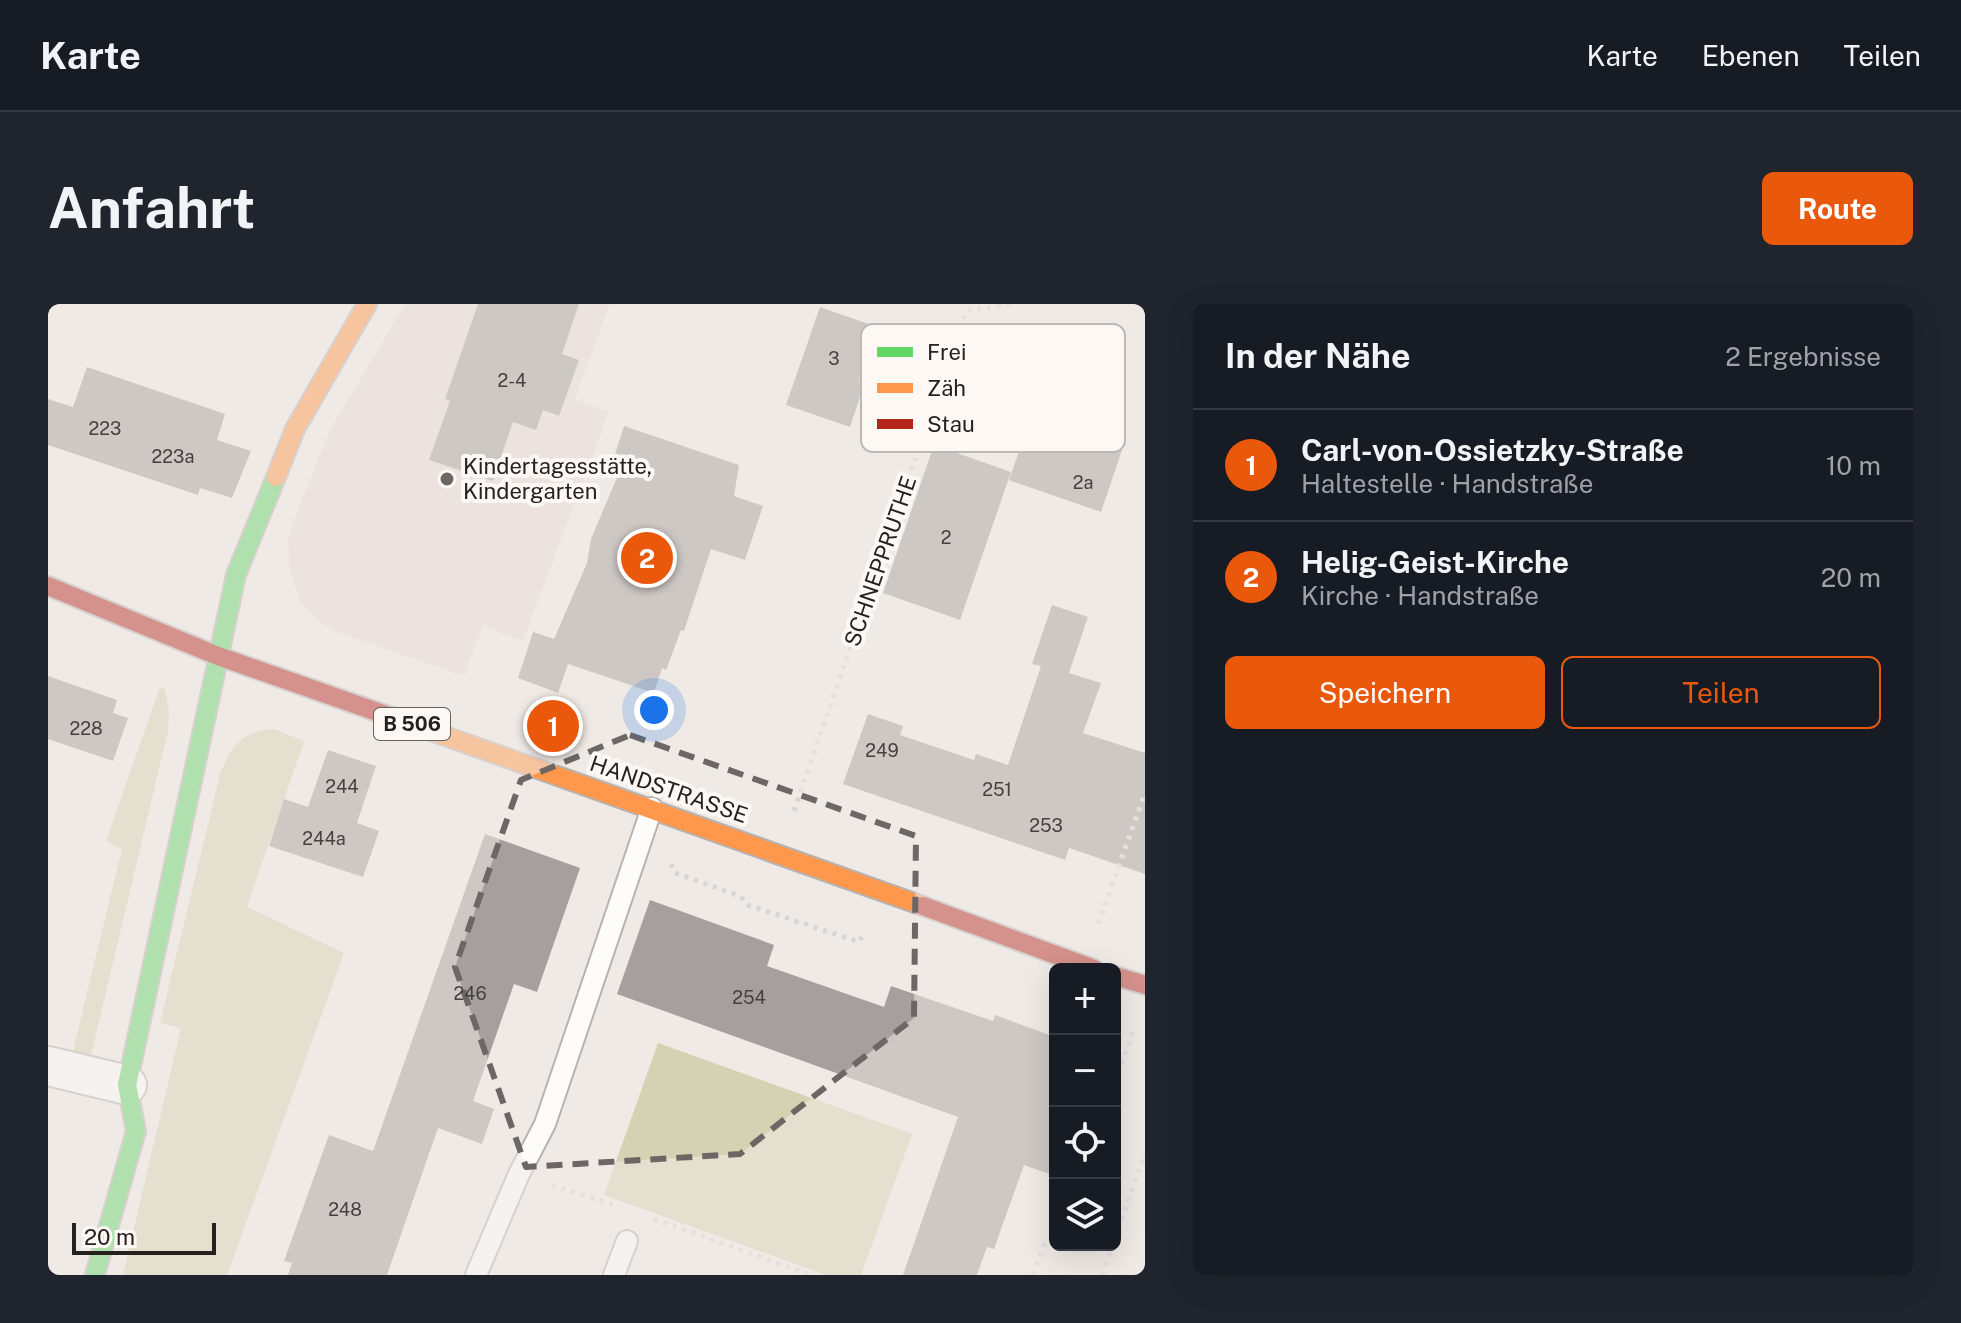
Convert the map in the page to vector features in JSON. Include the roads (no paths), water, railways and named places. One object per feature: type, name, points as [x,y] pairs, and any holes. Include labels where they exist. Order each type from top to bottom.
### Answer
[{"type":"main road","points":[[95,1275],[136,1131],[127,1085],[236,575],[295,429],[367,304]]},
{"type":"main road","name":"HANDSTRASSE","points":[[48,586],[218,656],[780,853],[1078,963]]},
{"type":"main road","points":[[1121,978],[1145,985]]},
{"type":"street","points":[[48,1066],[127,1085]]},
{"type":"lane","points":[[476,1275],[519,1174],[545,1124],[652,808]]},
{"type":"lane","points":[[614,1275],[627,1241]]},
{"type":"place","name":"Kindertagesstätte, Kindergarten","points":[[447,479]]},
{"type":"place","name":"Helig-Geist-Kirche","points":[[647,558]]},
{"type":"place","name":"Carl-von-Ossietzky-Straße","points":[[553,726]]}]
